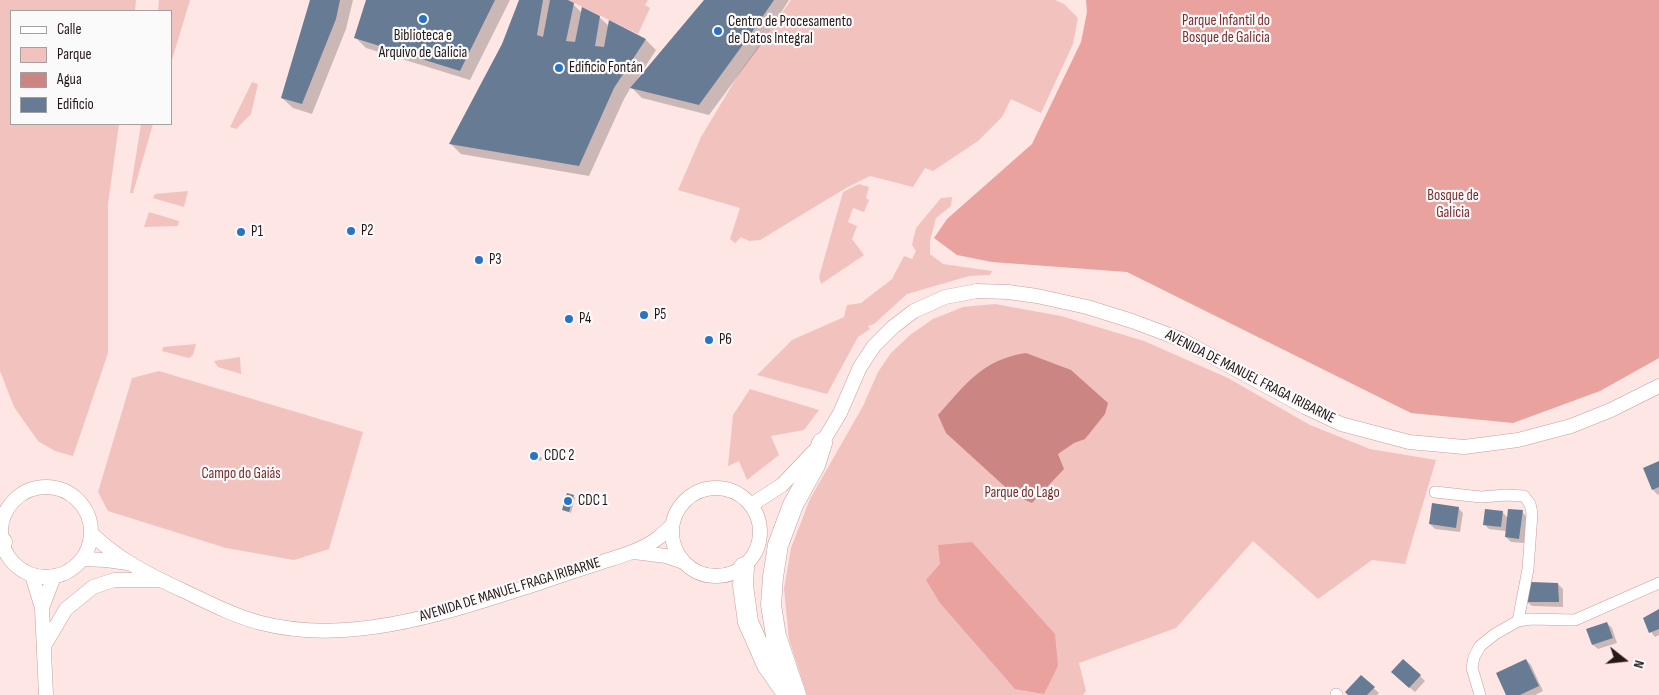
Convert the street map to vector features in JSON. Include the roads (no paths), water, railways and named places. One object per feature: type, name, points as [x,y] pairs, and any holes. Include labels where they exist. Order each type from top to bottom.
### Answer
[{"type":"highway","points":[[796,695],[776,636],[771,605],[773,577],[778,545],[793,505],[815,465],[822,443]]},
{"type":"highway","points":[[744,567],[743,586],[748,622],[767,665],[788,695]]},
{"type":"street","name":"AVENIDA DE MANUEL FRAGA IRIBARNE","points":[[91,533],[130,563],[160,580],[219,608],[260,623],[287,628],[348,630],[433,615],[633,552],[660,537],[672,525],[676,512],[685,500],[697,492],[711,488],[726,489],[740,495],[751,505],[782,485],[822,443],[840,413],[860,367],[874,346],[893,327],[914,311],[945,298],[976,291],[1008,292],[1037,296],[1087,307],[1132,321],[1180,339],[1305,407],[1341,424],[1409,442],[1464,447],[1518,440],[1571,426],[1611,410],[1659,386]]},
{"type":"street","points":[[39,487],[57,488],[74,496],[83,506],[89,519],[91,533],[88,547],[82,559],[65,573],[54,576],[32,575],[19,568],[8,556],[1,544],[2,526],[6,512],[15,499],[27,491],[39,487]]},
{"type":"street","points":[[1435,492],[1482,497],[1524,496],[1530,504],[1532,513],[1528,569],[1518,622]]},
{"type":"street","points":[[744,567],[753,557],[759,544],[760,530],[758,517],[751,505]]},
{"type":"street","points":[[672,525],[672,538],[676,551],[683,562]]},
{"type":"street","name":"AVENIDA DE MANUEL FRAGA IRIBARNE","points":[[633,552],[666,556],[683,562],[693,571],[706,576],[719,577],[732,574],[744,567]]},
{"type":"street","name":"AVENIDA DE MANUEL FRAGA IRIBARNE","points":[[82,559],[130,563]]},
{"type":"street","points":[[32,575],[42,608],[46,695]]},
{"type":"street","points":[[42,608],[54,576]]},
{"type":"street","points":[[44,646],[66,609],[93,587],[114,580],[160,580]]},
{"type":"street","points":[[1480,695],[1472,668],[1474,658],[1480,646],[1494,634],[1518,622],[1531,619],[1575,620],[1659,583]]},
{"type":"water","points":[[1026,353],[1071,370],[1108,403],[1105,414],[1085,439],[1074,443],[1058,454],[1064,469],[1032,503],[1014,495],[946,433],[938,415],[966,384],[986,367],[1011,356]]},
{"type":"place","name":"Biblioteca e Arquivo de Galicia","points":[[423,19]]},
{"type":"place","name":"Centro de Procesamento de Datos Integral","points":[[718,31]]},
{"type":"place","name":"Edificio Fontán","points":[[559,68]]},
{"type":"place","name":"P2","points":[[351,231]]},
{"type":"place","name":"P1","points":[[241,232]]},
{"type":"place","name":"P3","points":[[479,260]]},
{"type":"place","name":"P5","points":[[644,315]]},
{"type":"place","name":"P4","points":[[569,319]]},
{"type":"place","name":"P6","points":[[709,340]]},
{"type":"place","name":"CDC 2","points":[[534,456]]},
{"type":"place","name":"CDC 1","points":[[568,501]]},
{"type":"park label","name":"Parque Infantil do Bosque de Galicia","points":[[1226,30]]},
{"type":"park label","name":"Bosque de Galicia","points":[[1453,204]]},
{"type":"park label","name":"Campo do Gaiás","points":[[241,474]]},
{"type":"park label","name":"Parque do Lago","points":[[1022,493]]}]
